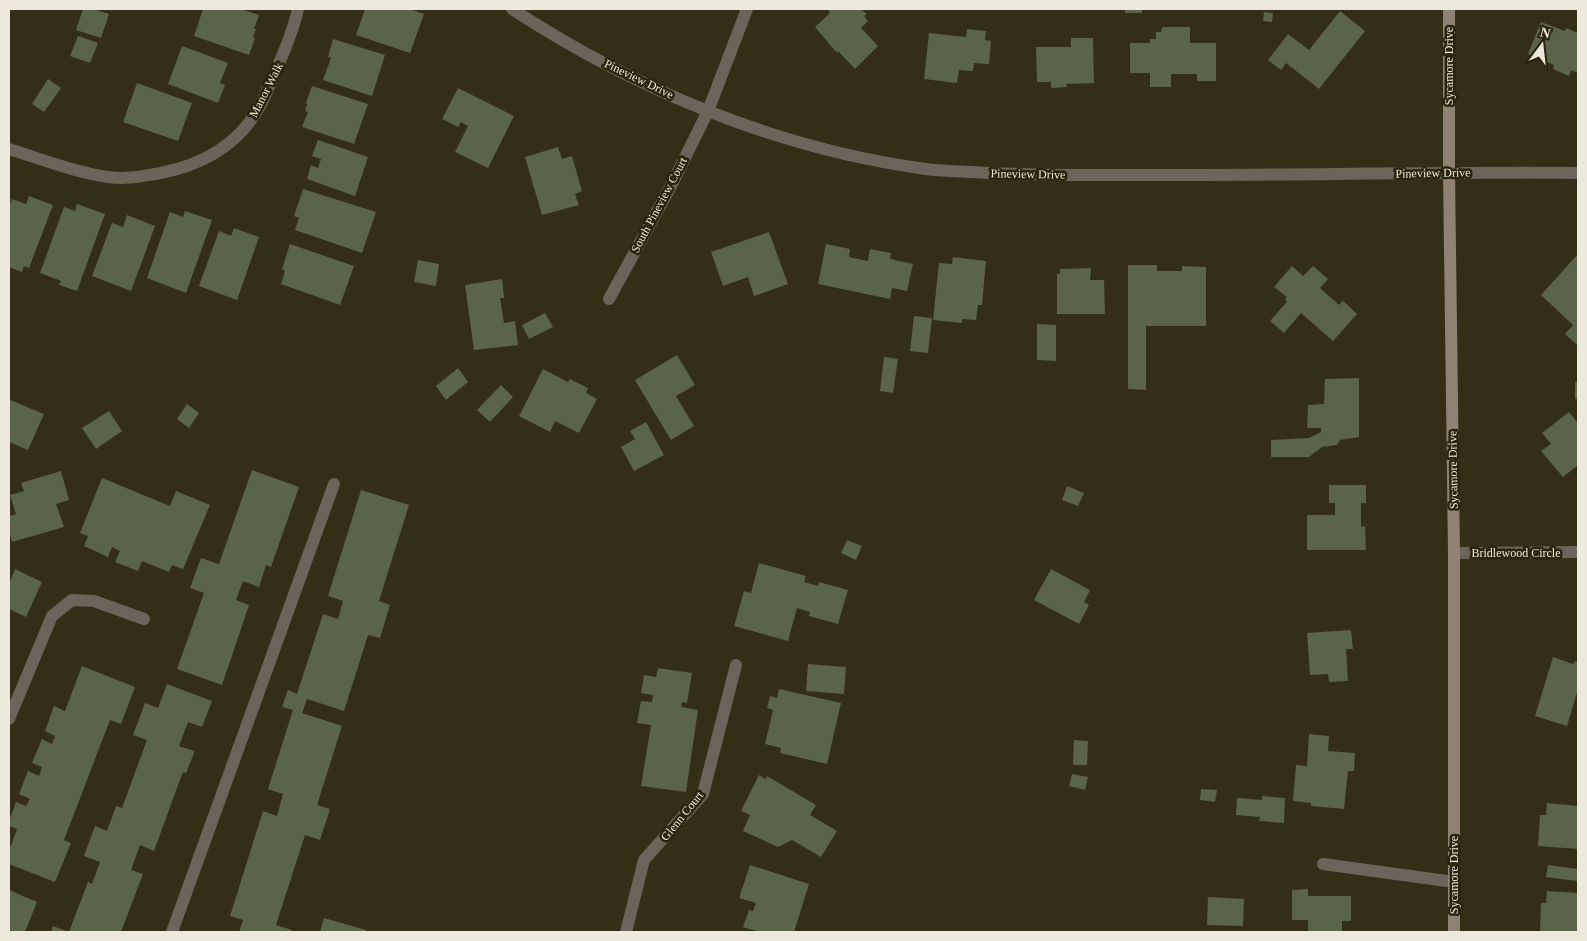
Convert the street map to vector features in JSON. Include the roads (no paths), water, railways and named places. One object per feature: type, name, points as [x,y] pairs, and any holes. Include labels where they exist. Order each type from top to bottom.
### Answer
[{"type":"street","name":"Manor Walk","points":[[9,149],[78,171],[109,178],[136,178],[198,162],[222,149],[243,132],[258,110],[280,61],[298,9]]},
{"type":"street","name":"Pineview Drive","points":[[512,9],[540,27],[623,72],[708,111],[781,138],[864,158],[928,170],[1065,175],[1449,172],[1578,173]]},
{"type":"street","name":"South Pineview Court","points":[[609,299],[708,111],[746,9]]},
{"type":"street","name":"Sycamore Drive","points":[[1449,9],[1454,553],[1454,932]]},
{"type":"street","points":[[172,932],[334,484]]},
{"type":"street","name":"Bridlewood Circle","points":[[1454,553],[1578,552]]},
{"type":"street","points":[[9,719],[52,616],[72,600],[94,601],[144,619]]},
{"type":"street","name":"Glenn Court","points":[[626,932],[644,860],[703,794],[736,666]]},
{"type":"street","points":[[1323,864],[1454,882]]}]
